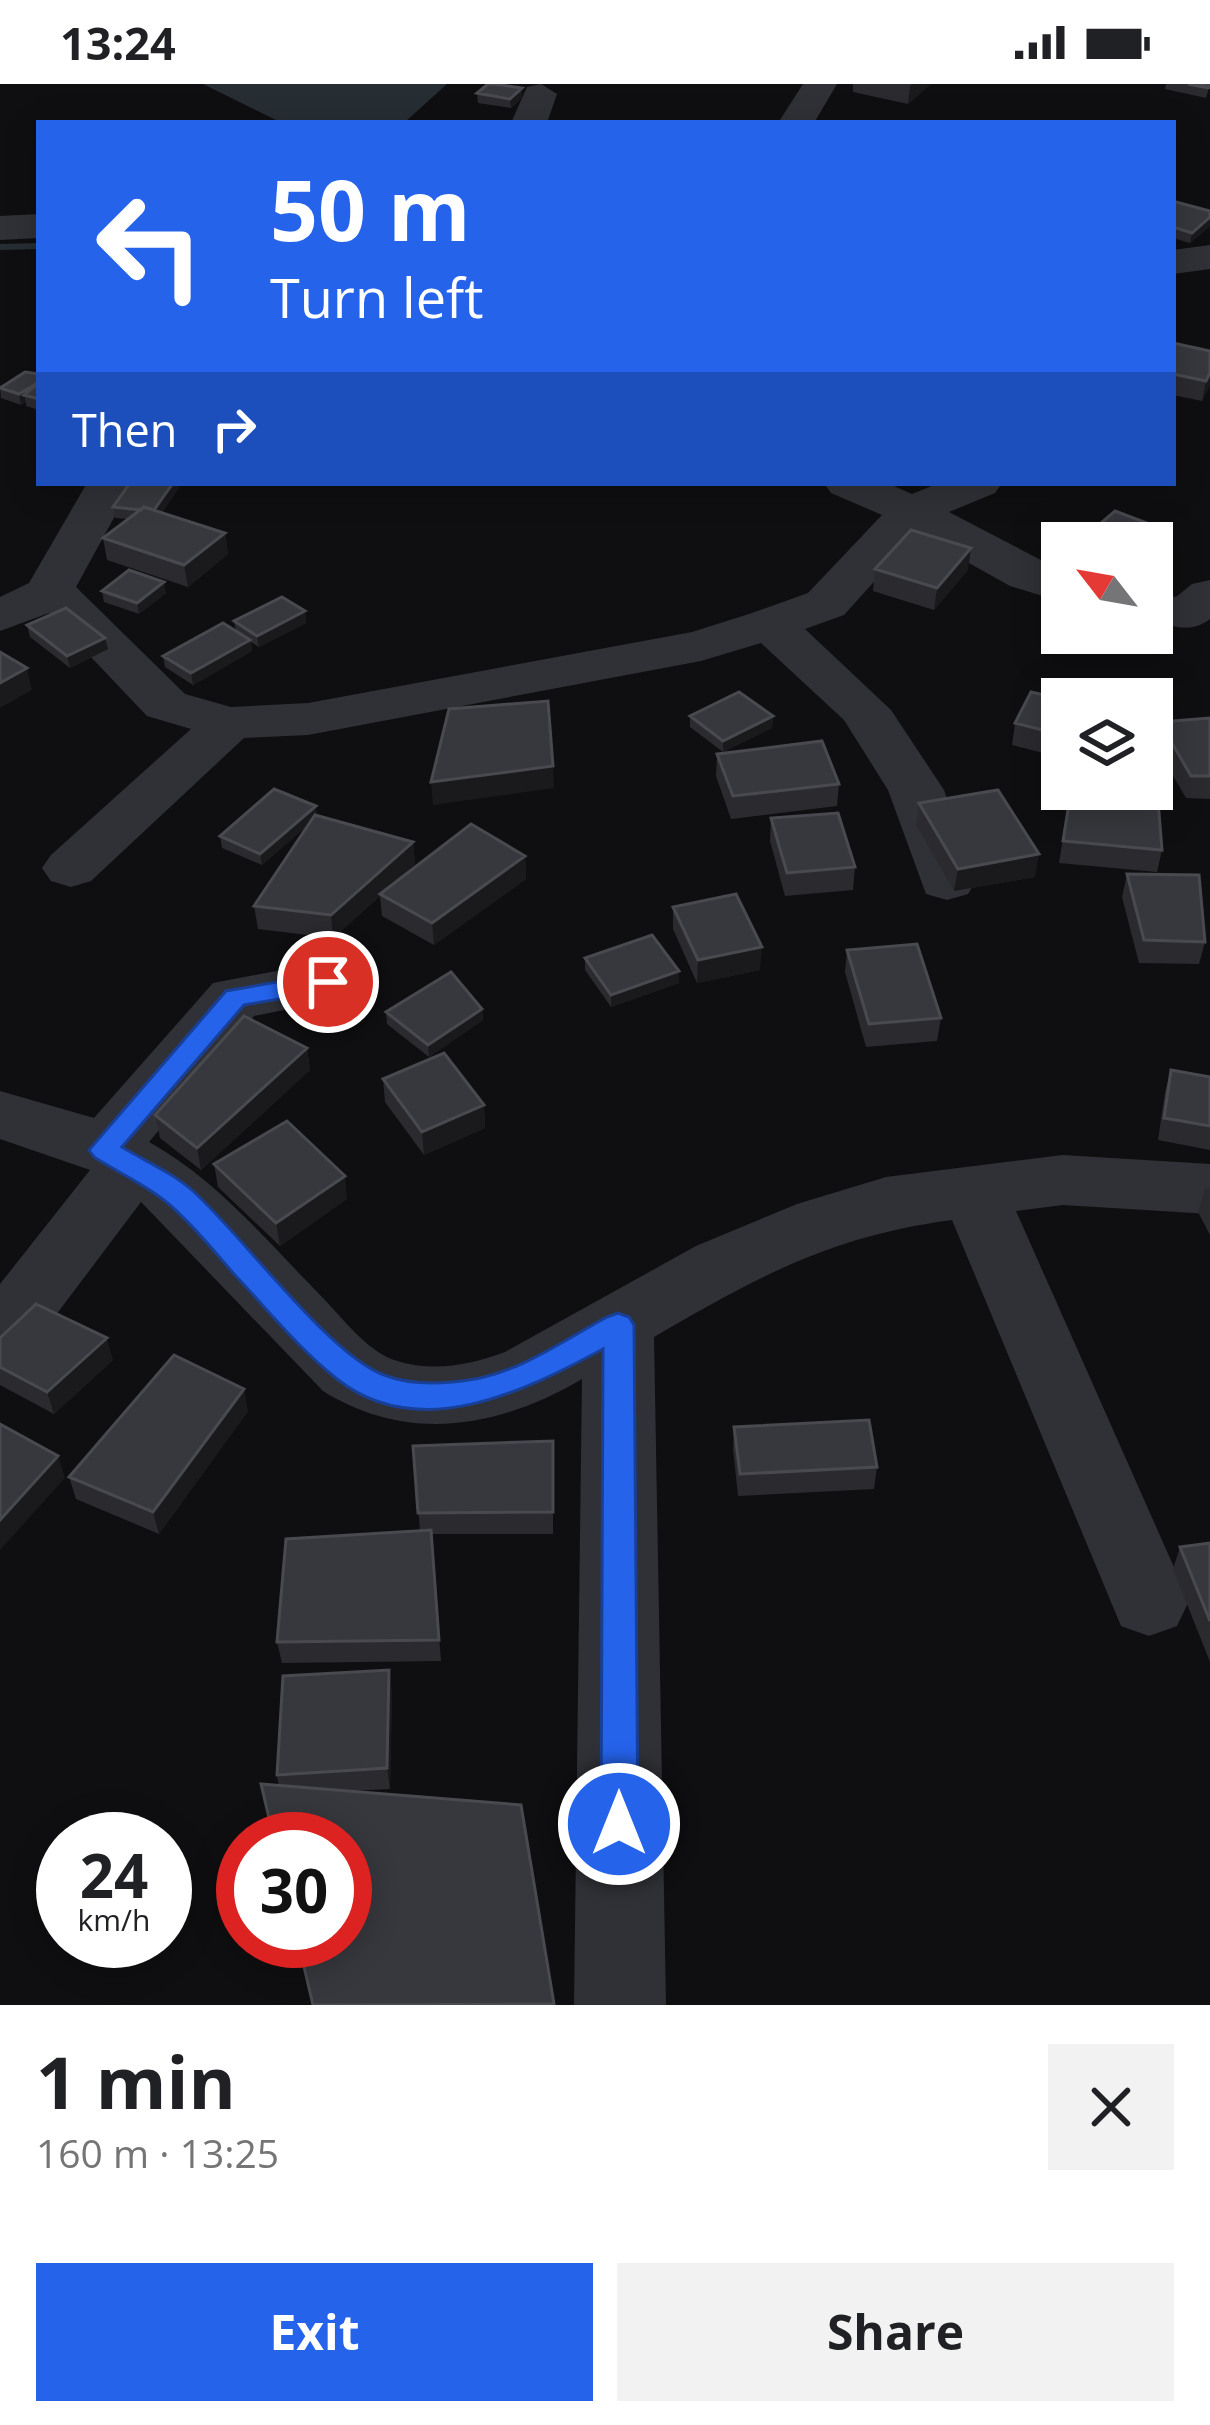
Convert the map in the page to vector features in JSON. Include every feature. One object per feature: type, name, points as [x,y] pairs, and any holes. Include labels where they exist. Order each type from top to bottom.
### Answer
[{"type":"street","points":[[798,120],[820,84]]},
{"type":"street","points":[[0,228],[36,226]]},
{"type":"street","points":[[0,616],[48,592],[108,486]]},
{"type":"street","points":[[854,486],[912,511],[1041,580]]},
{"type":"street","points":[[48,592],[67,602],[166,705],[229,723],[354,710],[701,646],[826,604],[912,511],[972,486]]},
{"type":"street","points":[[1173,611],[1185,614],[1210,595]]},
{"type":"street","points":[[770,624],[864,710],[916,790],[947,881]]},
{"type":"street","points":[[71,868],[229,723]]},
{"type":"street","points":[[0,1336],[118,1157],[235,998],[328,982]]},
{"type":"street","points":[[0,1114],[56,1127],[118,1157],[180,1196],[349,1370],[377,1387],[428,1396],[480,1392],[531,1373],[721,1265],[821,1222],[886,1203],[1063,1180],[1210,1189]]},
{"type":"street","points":[[974,1192],[1149,1601]]},
{"type":"street","points":[[618,1325],[620,2005]]},
{"type":"shaded area","points":[[203,84],[447,84],[407,120],[276,120]]},
{"type":"building","points":[[488,84],[522,88],[510,99],[477,93]]},
{"type":"building","points":[[1176,202],[1210,211],[1210,217],[1192,233],[1176,228]]},
{"type":"building","points":[[1176,344],[1210,351],[1206,381],[1176,375]]},
{"type":"building","points":[[25,372],[36,374],[36,384],[19,394],[0,388]]},
{"type":"building","points":[[128,486],[171,486],[154,510],[113,507]]},
{"type":"building","points":[[144,507],[225,533],[184,565],[103,538]]},
{"type":"building","points":[[1115,511],[1144,522],[1102,522]]},
{"type":"building","points":[[911,530],[971,548],[937,588],[875,569]]},
{"type":"building","points":[[129,570],[164,582],[137,603],[102,591]]},
{"type":"building","points":[[282,597],[305,611],[257,636],[234,621]]},
{"type":"building","points":[[66,608],[105,638],[67,656],[27,625]]},
{"type":"building","points":[[223,623],[250,640],[191,673],[163,656]]},
{"type":"building","points":[[0,652],[27,668],[0,683]]},
{"type":"building","points":[[739,692],[773,716],[723,741],[690,716]]},
{"type":"building","points":[[1031,692],[1041,694],[1041,730],[1015,723]]},
{"type":"building","points":[[548,701],[553,766],[431,782],[449,709]]},
{"type":"building","points":[[1210,718],[1210,776],[1191,776],[1173,745],[1173,721]]},
{"type":"building","points":[[822,741],[839,784],[733,796],[717,754]]},
{"type":"building","points":[[274,789],[316,806],[260,854],[220,836]]},
{"type":"building","points":[[998,790],[1039,854],[958,869],[919,803]]},
{"type":"building","points":[[1068,810],[1159,810],[1162,850],[1063,841]]},
{"type":"building","points":[[838,813],[855,867],[787,873],[771,818]]},
{"type":"building","points":[[315,815],[413,842],[331,915],[254,906]]},
{"type":"building","points":[[471,824],[525,856],[432,923],[380,894]]},
{"type":"building","points":[[1127,874],[1199,875],[1205,942],[1144,940]]},
{"type":"building","points":[[736,894],[762,947],[698,960],[673,907]]},
{"type":"building","points":[[652,935],[679,971],[611,995],[585,958]]},
{"type":"building","points":[[917,944],[941,1018],[869,1024],[847,950]]},
{"type":"building","points":[[451,972],[482,1009],[428,1045],[386,1012]]},
{"type":"building","points":[[244,1016],[307,1048],[197,1148],[155,1115]]},
{"type":"building","points":[[444,1053],[484,1105],[422,1132],[383,1079]]},
{"type":"building","points":[[1171,1070],[1210,1077],[1210,1126],[1164,1118]]},
{"type":"building","points":[[287,1121],[345,1176],[276,1223],[214,1164]]},
{"type":"building","points":[[36,1304],[107,1338],[47,1392],[0,1367],[0,1338]]},
{"type":"building","points":[[174,1355],[244,1389],[153,1512],[69,1477]]},
{"type":"building","points":[[869,1420],[877,1467],[740,1474],[734,1427]]},
{"type":"building","points":[[0,1424],[58,1456],[0,1520]]},
{"type":"building","points":[[553,1441],[553,1512],[418,1513],[413,1446]]},
{"type":"building","points":[[431,1530],[439,1640],[277,1642],[286,1539]]},
{"type":"building","points":[[1210,1543],[1210,1621],[1180,1547]]},
{"type":"building","points":[[389,1670],[387,1768],[277,1775],[283,1676]]},
{"type":"building","points":[[261,1784],[521,1805],[554,2004],[313,2005],[304,1968],[372,1968],[372,1812],[268,1812]]},
{"type":"waterway","points":[[0,247],[36,246]]},
{"type":"route","points":[[328,982],[235,998],[104,1150],[180,1196],[295,1319],[349,1370],[377,1387],[428,1396],[480,1392],[531,1373],[618,1325],[619,1824]]}]
